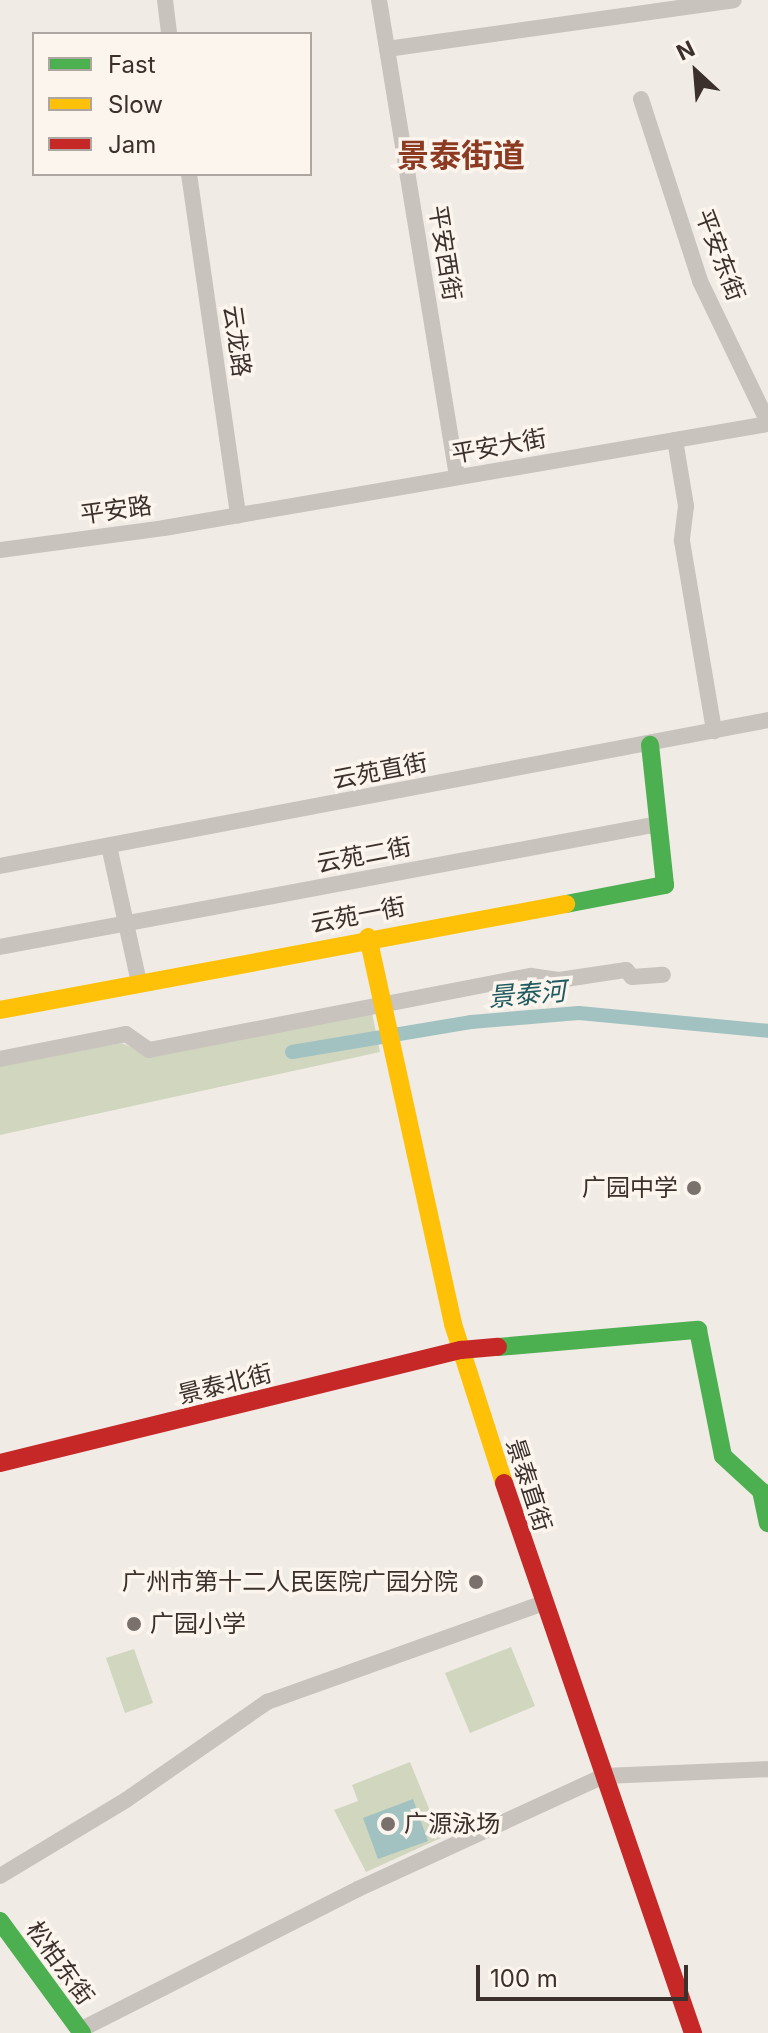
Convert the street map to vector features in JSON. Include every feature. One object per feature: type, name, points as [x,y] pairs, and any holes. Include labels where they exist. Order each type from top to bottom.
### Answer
[{"type":"street","points":[[165,0],[169,32]]},
{"type":"street","name":"平安西街","points":[[379,0],[457,477]]},
{"type":"street","points":[[387,49],[734,1]]},
{"type":"street","name":"平安东街","points":[[641,99],[700,281],[768,423]]},
{"type":"street","name":"云龙路","points":[[189,176],[238,515]]},
{"type":"street","name":"平安大街","points":[[238,515],[768,423]]},
{"type":"street","points":[[675,440],[686,506],[685,562],[714,731]]},
{"type":"street","name":"平安路","points":[[0,550],[238,515]]},
{"type":"street","name":"云苑直街","points":[[0,866],[650,745],[768,720]]},
{"type":"street","points":[[650,745],[658,824]]},
{"type":"street","name":"云苑二街","points":[[0,947],[658,824]]},
{"type":"street","name":"云苑一街","points":[[0,1010],[368,937],[665,885],[658,824]]},
{"type":"street","points":[[109,846],[139,982]]},
{"type":"street","name":"景泰直街","points":[[368,937],[461,1350],[543,1603],[693,2033]]},
{"type":"street","points":[[0,1059],[126,1034],[149,1050],[531,976],[559,980],[626,970],[632,977],[663,975]]},
{"type":"street","name":"景泰北街","points":[[0,1463],[461,1350],[698,1330],[723,1456],[761,1491],[768,1523]]},
{"type":"street","points":[[0,1876],[126,1800],[267,1702],[543,1603]]},
{"type":"street","points":[[81,2032],[358,1889],[604,1776],[768,1769]]},
{"type":"street","name":"松柏东街","points":[[0,1921],[81,2032]]},
{"type":"green space","points":[[372,1013],[380,1052],[0,1135],[0,1066],[121,1043],[149,1054]]},
{"type":"green space","points":[[511,1647],[535,1706],[470,1733],[445,1673]]},
{"type":"green space","points":[[134,1649],[153,1703],[125,1713],[106,1658]]},
{"type":"green space","name":"广源泳场","points":[[410,1762],[441,1838],[366,1872],[334,1810],[358,1801],[352,1785]]},
{"type":"water","points":[[413,1799],[428,1841],[378,1859],[363,1818]]},
{"type":"waterway","name":"景泰河","points":[[292,1052],[471,1022],[579,1013],[768,1031]]},
{"type":"traffic: fast","points":[[566,904],[665,885],[650,745]]},
{"type":"traffic: fast","points":[[498,1347],[698,1330],[723,1456],[761,1491],[768,1523]]},
{"type":"traffic: fast","points":[[0,1921],[82,2033]]},
{"type":"traffic: slow","points":[[0,1010],[566,904]]},
{"type":"traffic: slow","points":[[368,937],[453,1324],[504,1483]]},
{"type":"traffic: jam","points":[[0,1463],[461,1350],[498,1347]]},
{"type":"traffic: jam","points":[[504,1483],[693,2033]]},
{"type":"place","name":"广园中学","points":[[694,1188]]},
{"type":"place","name":"广州市第十二人民医院广园分院","points":[[476,1582]]},
{"type":"place","name":"广园小学","points":[[134,1624]]},
{"type":"place","name":"广源泳场","points":[[388,1824]]},
{"type":"district","name":"景泰街道","points":[[461,156]]}]
